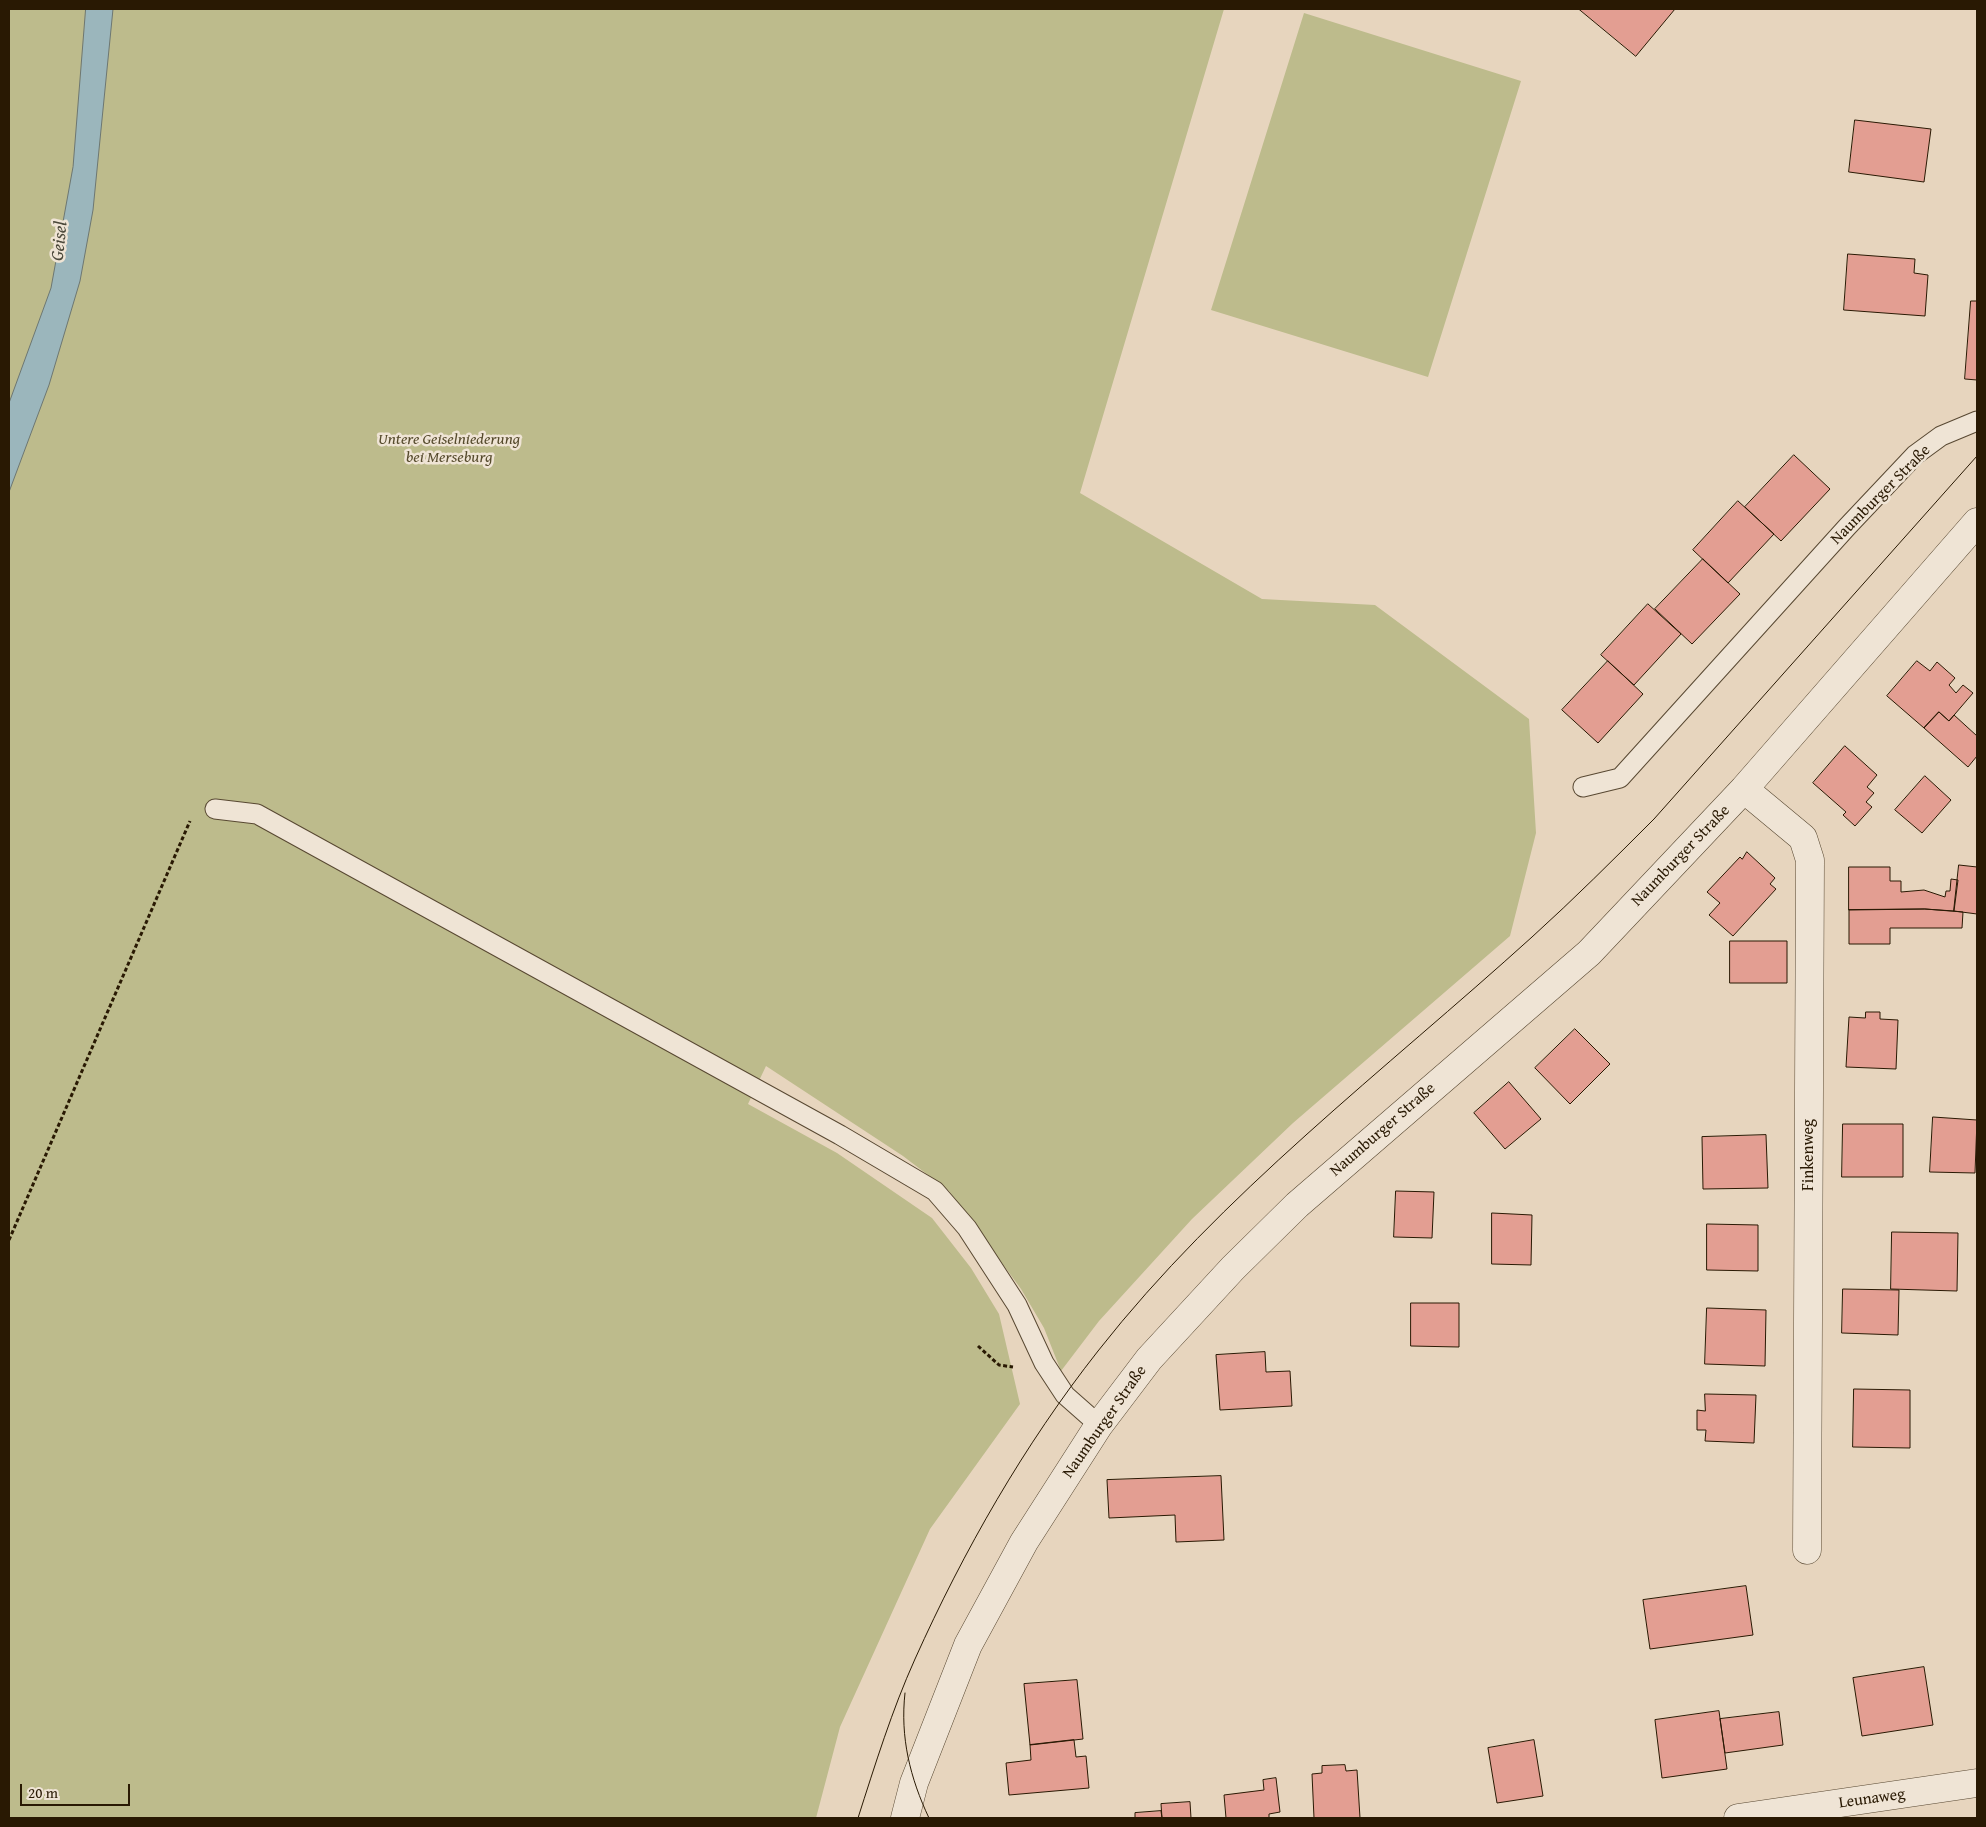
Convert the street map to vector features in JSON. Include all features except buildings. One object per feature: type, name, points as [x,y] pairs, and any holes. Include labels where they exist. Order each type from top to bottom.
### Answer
[{"type":"street","name":"Naumburger Straße","points":[[905,1818],[914,1783],[968,1645],[1024,1542],[1099,1425],[1149,1359],[1233,1268],[1290,1212],[1589,953],[1744,789],[1977,522]]},
{"type":"street","name":"Finkenweg","points":[[1744,789],[1803,838],[1810,860],[1807,1550]]},
{"type":"street","name":"Leunaweg","points":[[1738,1818],[1977,1783]]},
{"type":"lane","name":"Naumburger Straße","points":[[1583,787],[1620,778],[1847,527],[1915,455],[1942,436],[1977,421]]},
{"type":"lane","points":[[215,809],[257,814],[840,1135],[935,1191],[967,1228],[1017,1305],[1044,1363],[1065,1395],[1099,1425]]},
{"type":"path","points":[[9,1240],[191,821],[215,809]]},
{"type":"green space","name":"Untere Geiselniederung bei Merseburg","points":[[9,9],[1224,9],[1080,493],[1262,599],[1375,605],[1529,719],[1536,833],[1510,936],[1293,1123],[1192,1219],[1099,1321],[1061,1371],[1044,1328],[1021,1289],[949,1191],[903,1156],[766,1066],[748,1104],[837,1153],[932,1218],[971,1268],[999,1314],[1020,1404],[930,1529],[840,1727],[816,1818],[9,1818]]},
{"type":"green space","points":[[1304,13],[1521,81],[1428,377],[1211,310]]},
{"type":"water","name":"Geisel","points":[[86,9],[113,9],[93,210],[80,281],[49,385],[9,492],[9,403],[51,288],[73,167]]},
{"type":"tram line","points":[[858,1818],[899,1698],[915,1659],[954,1578],[1020,1461],[1045,1423],[1098,1351],[1146,1293],[1197,1238],[1251,1186],[1362,1085],[1532,937],[1579,894],[1654,819],[1977,456]]},
{"type":"tram line","points":[[905,1693],[904,1725],[908,1757],[922,1803],[929,1818]]}]
